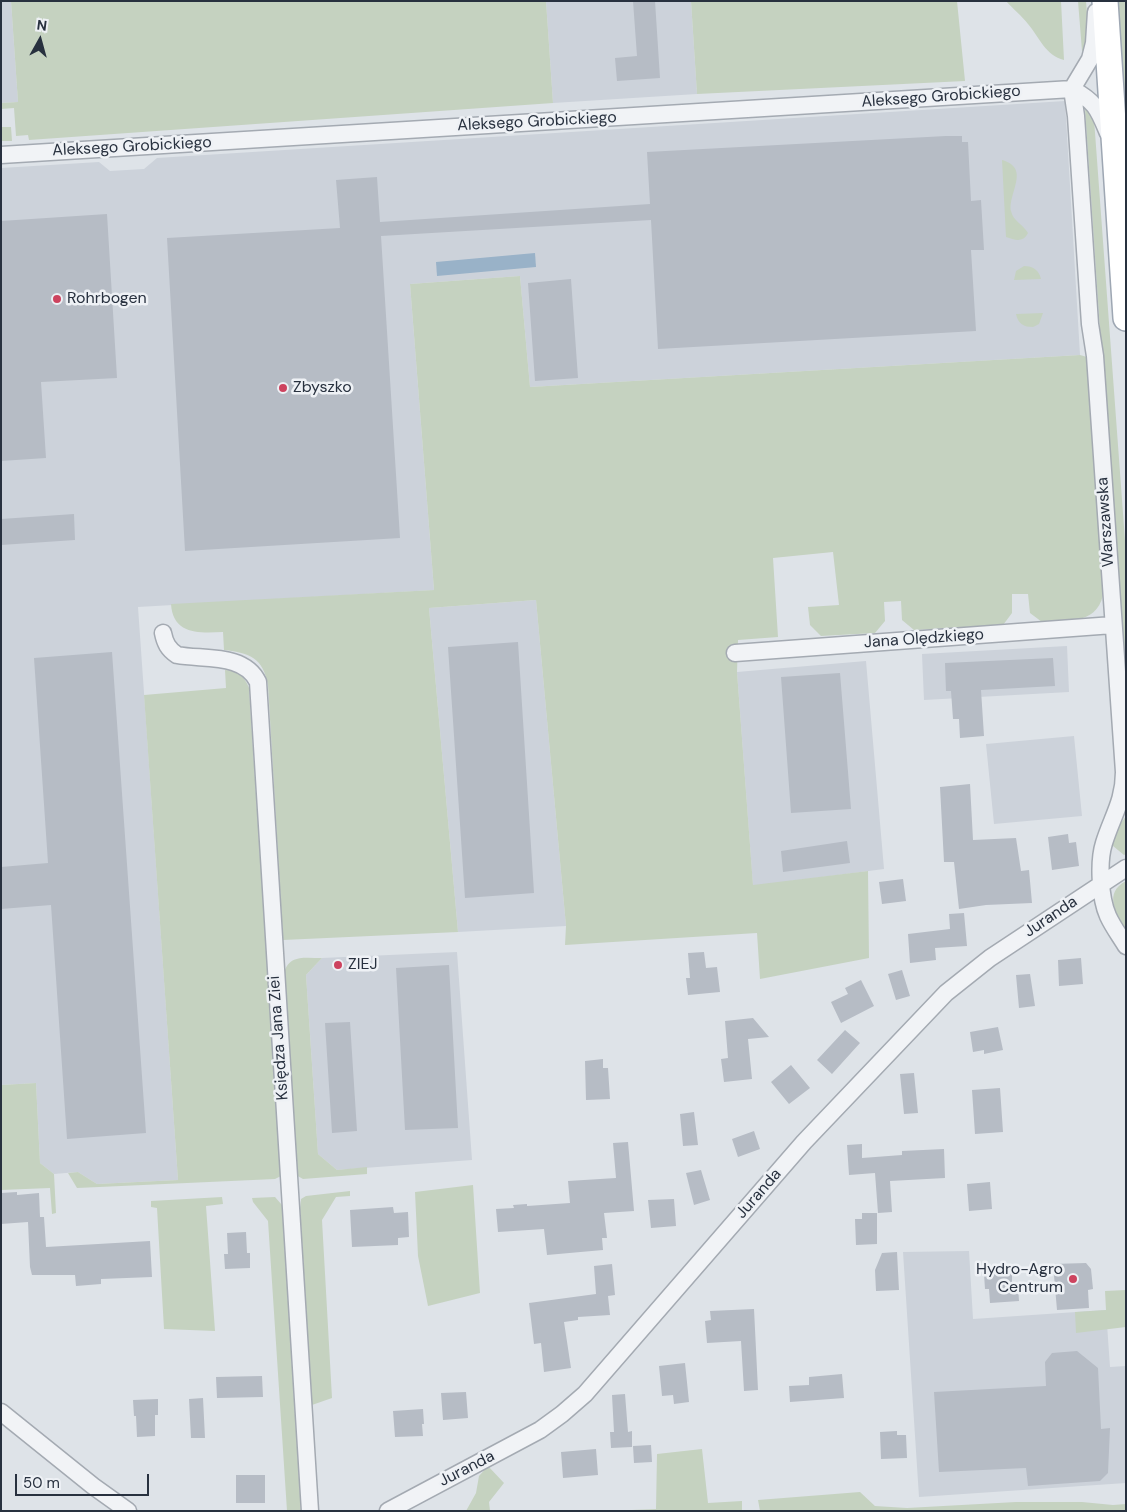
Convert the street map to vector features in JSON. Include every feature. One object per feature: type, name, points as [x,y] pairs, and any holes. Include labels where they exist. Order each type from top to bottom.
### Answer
[{"type":"main road","points":[[1105,1],[1126,318]]},
{"type":"street","points":[[1097,1],[1093,51],[1088,65],[1072,89],[1093,102],[1115,150]]},
{"type":"street","name":"Aleksego Grobickiego","points":[[1,155],[1072,89]]},
{"type":"street","name":"Warszawska","points":[[1072,89],[1076,116],[1090,324],[1095,356],[1124,788],[1104,844],[1101,866],[1102,882],[1107,914],[1126,946]]},
{"type":"street","name":"Jana Olędzkiego","points":[[734,653],[1112,625]]},
{"type":"street","name":"Księdza Jana Ziei","points":[[163,633],[165,643],[177,655],[236,663],[246,667],[253,673],[258,682],[310,1511]]},
{"type":"street","name":"Juranda","points":[[388,1511],[540,1430],[585,1394],[804,1142],[946,993],[990,958],[1102,882],[1126,868]]},
{"type":"street","points":[[1,1412],[93,1486],[128,1511]]},
{"type":"shaded area","points":[[1,1],[11,1],[18,102],[1,103]]},
{"type":"shaded area","points":[[546,1],[691,1],[697,94],[553,103]]},
{"type":"shaded area","points":[[1065,101],[1080,355],[530,387],[520,276],[410,284],[434,590],[138,607],[178,1180],[97,1184],[78,1172],[54,1174],[40,1163],[36,1083],[1,1085],[1,168],[99,162],[110,171],[144,169],[157,158]]},
{"type":"shaded area","points":[[536,600],[566,926],[458,932],[429,608]]},
{"type":"shaded area","points":[[1067,646],[1069,692],[924,700],[922,654]]},
{"type":"shaded area","points":[[866,661],[884,869],[753,886],[737,672]]},
{"type":"shaded area","points":[[1074,736],[1082,816],[994,824],[986,744]]},
{"type":"shaded area","points":[[457,952],[472,1160],[337,1170],[318,1154],[306,975],[322,958]]},
{"type":"shaded area","points":[[969,1251],[973,1319],[1106,1310],[1110,1367],[1126,1366],[1126,1483],[919,1497],[903,1252]]},
{"type":"green space","points":[[11,1],[546,1],[553,103],[29,140],[28,135],[16,136],[14,108],[1,109],[1,103],[18,102]]},
{"type":"green space","points":[[691,1],[957,1],[965,81],[697,94]]},
{"type":"green space","points":[[1006,1],[1061,1],[1064,60],[1052,55],[1026,21]]},
{"type":"green space","points":[[1078,1],[1086,1],[1089,38],[1086,49],[1082,51]]},
{"type":"green space","points":[[1116,1],[1126,1],[1126,149]]},
{"type":"green space","points":[[1085,109],[1092,112],[1094,119],[1126,554],[1126,714]]},
{"type":"green space","points":[[1,127],[11,127],[12,141],[1,141]]},
{"type":"green space","points":[[1002,160],[1011,164],[1017,175],[1011,211],[1028,233],[1021,239],[1016,240],[1006,237]]},
{"type":"green space","points":[[1024,266],[1035,269],[1041,279],[1014,280],[1016,271]]},
{"type":"green space","points":[[520,276],[530,387],[1080,355],[1087,357],[1104,589],[1097,609],[1090,615],[1073,620],[1042,622],[1030,613],[1028,594],[1012,594],[1012,613],[1003,625],[914,630],[902,620],[901,601],[884,602],[885,621],[875,633],[821,636],[810,625],[808,607],[839,605],[833,552],[773,558],[778,637],[738,640],[737,672],[753,885],[868,871],[869,958],[760,979],[757,933],[565,945],[566,926],[536,600],[429,608],[458,932],[283,940],[266,676],[254,658],[224,650],[223,632],[197,632],[182,627],[173,614],[171,604],[434,590],[410,284]]},
{"type":"green space","points":[[1043,313],[1039,324],[1033,327],[1022,324],[1016,314]]},
{"type":"green space","points":[[225,670],[240,675],[249,688],[281,1176],[275,1179],[77,1188],[68,1173],[78,1172],[97,1184],[178,1180],[144,695],[226,688]]},
{"type":"green space","points":[[1126,816],[1126,854],[1124,855],[1113,846],[1113,841],[1117,830]]},
{"type":"green space","points":[[1126,881],[1126,929],[1116,910],[1113,898],[1115,891]]},
{"type":"green space","points":[[298,958],[322,958],[306,975],[318,1154],[337,1170],[367,1167],[367,1174],[303,1179],[296,1175],[284,974],[289,963],[293,960]]},
{"type":"green space","points":[[36,1083],[40,1163],[54,1174],[56,1213],[52,1214],[50,1188],[1,1190],[1,1085]]},
{"type":"green space","points":[[473,1185],[480,1293],[428,1306],[418,1256],[415,1192]]},
{"type":"green space","points":[[350,1191],[350,1196],[336,1197],[322,1220],[332,1398],[312,1405],[300,1209],[301,1199],[306,1196]]},
{"type":"green space","points":[[222,1197],[223,1204],[206,1206],[215,1331],[164,1329],[157,1208],[151,1207],[151,1201]]},
{"type":"green space","points":[[275,1197],[282,1205],[301,1511],[287,1511],[268,1221],[252,1198]]},
{"type":"green space","points":[[1126,1290],[1126,1327],[1076,1333],[1075,1312],[1106,1310],[1105,1291]]},
{"type":"green space","points":[[702,1449],[708,1503],[742,1501],[742,1511],[607,1511],[656,1509],[657,1454]]},
{"type":"green space","points":[[488,1466],[504,1483],[489,1502],[490,1511],[466,1511],[476,1493],[479,1476]]},
{"type":"green space","points":[[860,1492],[875,1506],[907,1508],[1016,1502],[1082,1502],[1113,1505],[1126,1504],[1126,1511],[760,1511],[758,1500]]},
{"type":"water","points":[[535,253],[536,267],[437,276],[436,262]]},
{"type":"building","points":[[633,1],[655,1],[660,78],[617,81],[615,58],[637,56]]},
{"type":"building","points":[[962,136],[962,142],[968,142],[971,201],[981,200],[984,250],[971,250],[976,331],[658,349],[651,220],[381,236],[400,538],[185,551],[167,238],[340,228],[336,180],[377,177],[380,222],[650,204],[647,152]]},
{"type":"building","name":"Rohrbogen","points":[[107,214],[117,378],[41,382],[46,458],[1,461],[1,221]]},
{"type":"building","points":[[571,279],[578,378],[535,381],[528,283]]},
{"type":"building","points":[[74,514],[75,540],[1,545],[1,519]]},
{"type":"building","points":[[518,642],[534,893],[465,898],[448,647]]},
{"type":"building","points":[[112,652],[146,1133],[67,1139],[51,905],[1,909],[1,867],[48,863],[34,658]]},
{"type":"building","points":[[1053,658],[1055,686],[981,690],[984,736],[960,738],[959,719],[953,719],[951,691],[946,691],[945,663]]},
{"type":"building","points":[[840,673],[851,809],[791,813],[781,677]]},
{"type":"building","points":[[970,784],[973,840],[1016,838],[1021,871],[1029,870],[1032,903],[986,905],[959,909],[954,862],[944,862],[940,787]]},
{"type":"building","points":[[1068,834],[1069,843],[1076,842],[1079,866],[1052,870],[1048,837]]},
{"type":"building","points":[[847,841],[850,863],[783,872],[781,851]]},
{"type":"building","points":[[903,879],[906,901],[882,904],[879,882]]},
{"type":"building","points":[[964,913],[967,946],[935,948],[936,960],[910,963],[908,934],[950,929],[949,914]]},
{"type":"building","points":[[704,952],[706,968],[717,967],[720,992],[688,995],[686,978],[690,978],[688,953]]},
{"type":"building","points":[[1081,958],[1083,984],[1059,986],[1058,960]]},
{"type":"building","points":[[449,965],[458,1128],[405,1130],[396,968]]},
{"type":"building","points":[[902,970],[910,996],[896,1000],[888,974]]},
{"type":"building","points":[[1030,974],[1035,1006],[1019,1008],[1016,975]]},
{"type":"building","points":[[861,980],[874,1006],[841,1023],[831,1002],[848,994],[845,988]]},
{"type":"building","points":[[753,1018],[769,1037],[748,1039],[752,1079],[724,1082],[721,1059],[728,1058],[725,1021]]},
{"type":"building","points":[[350,1022],[357,1131],[332,1133],[325,1023]]},
{"type":"building","points":[[998,1027],[1003,1050],[984,1054],[984,1050],[973,1052],[970,1032]]},
{"type":"building","points":[[845,1030],[860,1043],[832,1074],[817,1060]]},
{"type":"building","points":[[603,1059],[603,1068],[608,1068],[610,1099],[586,1100],[585,1061]]},
{"type":"building","points":[[791,1065],[810,1088],[789,1104],[771,1082]]},
{"type":"building","points":[[914,1073],[918,1113],[904,1114],[900,1074]]},
{"type":"building","points":[[1000,1088],[1003,1132],[975,1134],[972,1090]]},
{"type":"building","points":[[694,1112],[698,1145],[683,1146],[680,1114]]},
{"type":"building","points":[[754,1131],[760,1149],[738,1157],[732,1139]]},
{"type":"building","points":[[628,1142],[634,1211],[604,1213],[607,1238],[602,1238],[603,1250],[547,1255],[544,1229],[498,1232],[496,1209],[514,1208],[513,1205],[570,1203],[568,1181],[616,1178],[613,1143]]},
{"type":"building","points":[[862,1144],[862,1158],[902,1155],[902,1151],[944,1149],[945,1178],[890,1181],[892,1212],[878,1213],[875,1173],[849,1175],[847,1145]]},
{"type":"building","points":[[701,1170],[710,1200],[694,1205],[686,1173]]},
{"type":"building","points":[[990,1182],[992,1209],[969,1211],[967,1184]]},
{"type":"building","points":[[17,1192],[17,1195],[39,1193],[40,1217],[44,1217],[46,1247],[150,1241],[152,1277],[101,1279],[101,1284],[76,1286],[75,1275],[32,1275],[28,1222],[1,1224],[1,1193]]},
{"type":"building","points":[[674,1199],[676,1226],[651,1228],[648,1200]]},
{"type":"building","points":[[393,1207],[394,1213],[408,1212],[409,1237],[398,1238],[398,1245],[352,1247],[350,1210]]},
{"type":"building","points":[[862,1213],[877,1213],[877,1244],[856,1245],[855,1219],[862,1219]]},
{"type":"building","points":[[246,1232],[247,1253],[250,1253],[250,1268],[225,1269],[224,1254],[228,1254],[227,1233]]},
{"type":"building","points":[[897,1252],[899,1290],[876,1291],[875,1270],[882,1253]]},
{"type":"building","name":"Hydro-Agro Centrum","points":[[1086,1263],[1091,1269],[1093,1289],[1088,1290],[1089,1308],[1057,1310],[1053,1264]]},
{"type":"building","points":[[612,1264],[615,1295],[608,1296],[610,1315],[578,1317],[578,1320],[564,1322],[571,1368],[544,1372],[541,1343],[534,1344],[529,1303],[596,1294],[594,1266]]},
{"type":"building","points":[[1012,1272],[1012,1286],[1018,1286],[1019,1301],[990,1303],[989,1289],[985,1289],[984,1274]]},
{"type":"building","points":[[754,1309],[758,1390],[744,1391],[741,1341],[707,1343],[705,1321],[711,1320],[710,1311]]},
{"type":"building","points":[[1077,1351],[1098,1368],[1101,1429],[1110,1428],[1108,1473],[1100,1481],[1028,1486],[1026,1468],[939,1472],[934,1392],[1046,1386],[1045,1362],[1052,1353]]},
{"type":"building","points":[[685,1363],[689,1402],[674,1404],[673,1395],[662,1396],[659,1366]]},
{"type":"building","points":[[842,1374],[844,1398],[790,1402],[789,1386],[809,1385],[809,1377]]},
{"type":"building","points":[[262,1376],[263,1397],[217,1398],[216,1377]]},
{"type":"building","points":[[466,1392],[468,1418],[443,1420],[441,1393]]},
{"type":"building","points":[[625,1394],[628,1432],[632,1431],[632,1447],[611,1448],[610,1432],[614,1432],[612,1395]]},
{"type":"building","points":[[203,1398],[205,1438],[191,1438],[189,1399]]},
{"type":"building","points":[[158,1399],[158,1415],[155,1415],[155,1436],[137,1437],[133,1400]]},
{"type":"building","points":[[423,1409],[423,1436],[395,1437],[393,1411]]},
{"type":"building","points":[[897,1431],[897,1435],[906,1435],[907,1458],[881,1459],[880,1432]]},
{"type":"building","points":[[651,1445],[652,1462],[634,1463],[633,1446]]},
{"type":"building","points":[[596,1449],[598,1475],[563,1478],[561,1452]]},
{"type":"building","points":[[236,1475],[265,1475],[265,1503],[236,1503]]},
{"type":"place","name":"Rohrbogen","points":[[57,299]]},
{"type":"place","name":"Zbyszko","points":[[283,388]]},
{"type":"place","name":"ZIEJ","points":[[338,965]]},
{"type":"place","name":"Hydro-Agro Centrum","points":[[1073,1279]]}]
